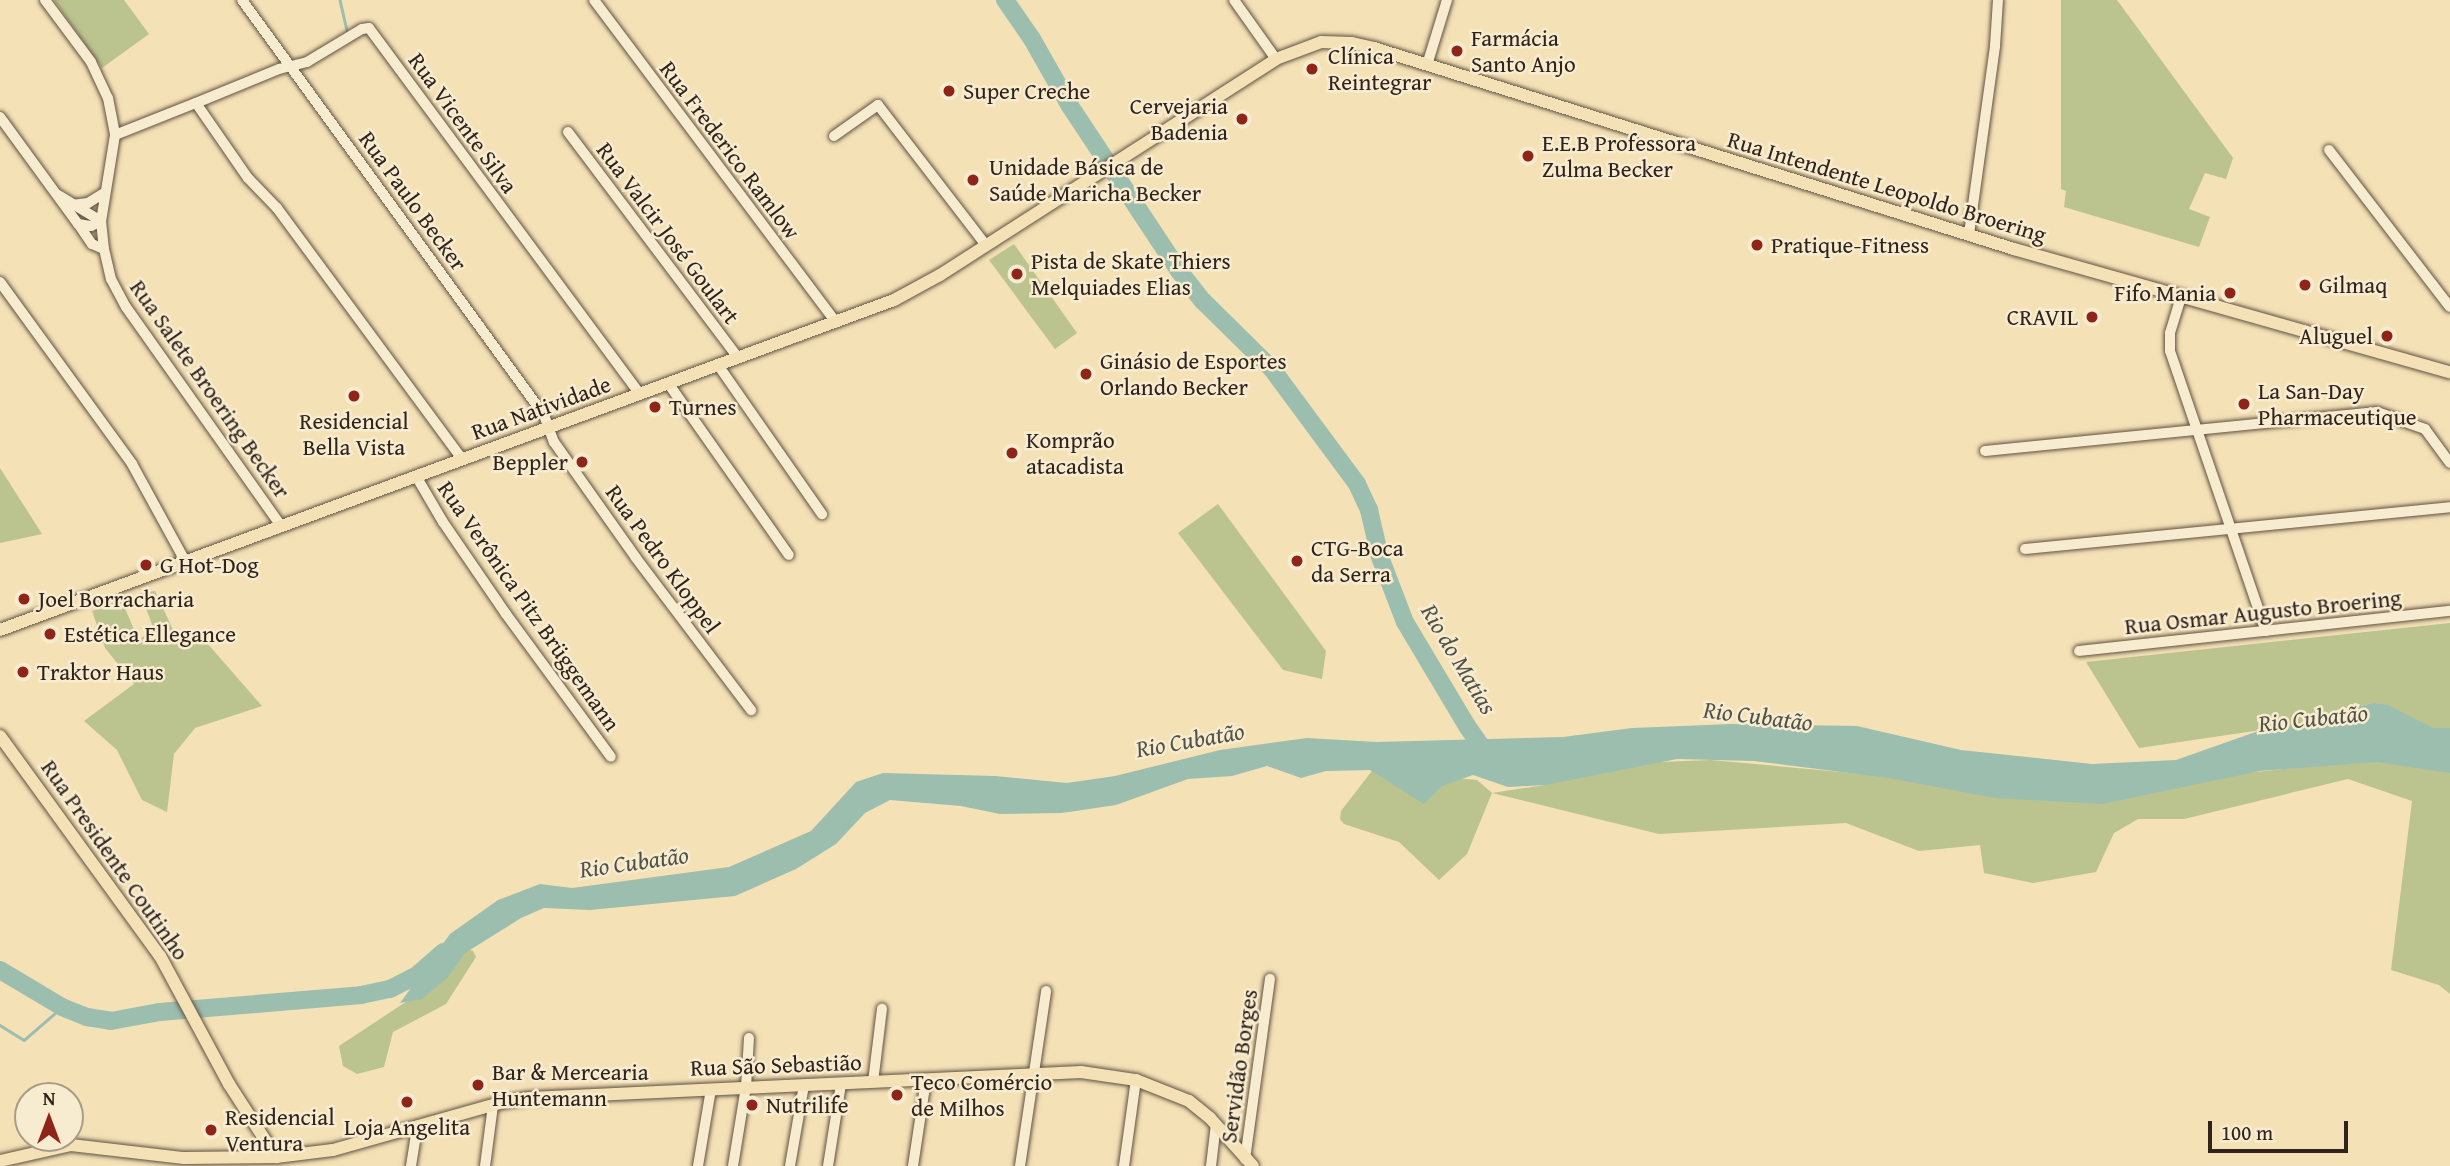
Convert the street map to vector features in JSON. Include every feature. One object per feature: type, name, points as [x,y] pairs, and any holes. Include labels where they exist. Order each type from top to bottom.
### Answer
[{"type":"main road","name":"Rua Intendente Leopoldo Broering","points":[[1077,187],[1276,59],[1309,45],[1335,42],[1363,45],[1969,234],[2450,372]]},
{"type":"main road","name":"Rua Natividade","points":[[2,627],[835,322],[918,288],[1077,187]]},
{"type":"main road","name":"Rua Presidente Coutinho","points":[[0,736],[169,970],[229,1084],[276,1157]]},
{"type":"main road","name":"Rua São Sebastião","points":[[0,1161],[71,1145],[184,1158],[276,1157],[333,1150],[493,1105],[547,1097],[1081,1072],[1136,1080],[1189,1101],[1216,1124],[1249,1162]]},
{"type":"street","name":"Rua Salete Broering Becker","points":[[45,0],[99,77],[116,135],[104,193],[102,220],[104,249],[111,279],[122,300],[281,526]]},
{"type":"street","name":"Rua Paulo Becker","points":[[242,0],[544,415],[548,427]]},
{"type":"street","name":"Rua Frederico Ramlow","points":[[594,0],[835,322]]},
{"type":"street","points":[[1234,0],[1276,59]]},
{"type":"street","points":[[1427,65],[1447,0]]},
{"type":"street","points":[[1969,234],[1995,46],[1998,0]]},
{"type":"street","name":"Rua Vicente Silva","points":[[116,135],[307,62],[362,29],[369,28],[639,394]]},
{"type":"street","points":[[196,103],[248,178],[286,220],[462,459]]},
{"type":"street","points":[[834,136],[878,105],[986,246]]},
{"type":"street","points":[[0,117],[92,244],[104,249]]},
{"type":"street","name":"Rua Valcir José Goulart","points":[[568,132],[738,358]]},
{"type":"street","points":[[2329,150],[2450,307]]},
{"type":"street","points":[[72,205],[88,203],[104,193]]},
{"type":"street","points":[[58,194],[72,205],[102,220]]},
{"type":"street","points":[[78,224],[91,226],[102,220]]},
{"type":"street","points":[[0,282],[132,464],[185,561]]},
{"type":"street","points":[[2181,297],[2170,333],[2170,351],[2266,631]]},
{"type":"street","points":[[718,365],[822,514]]},
{"type":"street","points":[[668,383],[789,555]]},
{"type":"street","points":[[1985,451],[2377,412],[2425,429],[2450,463]]},
{"type":"street","name":"Rua Pedro Kloppel","points":[[548,427],[554,442],[636,558],[751,710]]},
{"type":"street","name":"Rua Verônica Pitz Brüggemann","points":[[416,477],[443,522],[506,614],[611,757]]},
{"type":"street","points":[[2025,549],[2450,507]]},
{"type":"street","name":"Rua Osmar Augusto Broering","points":[[2079,651],[2450,611]]},
{"type":"street","name":"Servidão Borges","points":[[1249,1162],[1270,979]]},
{"type":"street","points":[[1020,1166],[1046,991]]},
{"type":"street","points":[[873,1082],[882,1009]]},
{"type":"street","points":[[733,1166],[746,1087],[749,1038]]},
{"type":"street","points":[[913,1166],[926,1080]]},
{"type":"street","points":[[1124,1166],[1136,1080]]},
{"type":"street","points":[[828,1166],[841,1084]]},
{"type":"street","points":[[790,1166],[804,1085]]},
{"type":"street","points":[[698,1166],[711,1088]]},
{"type":"street","points":[[485,1166],[493,1105]]},
{"type":"street","points":[[1211,1166],[1216,1124]]},
{"type":"street","points":[[411,1166],[417,1127]]},
{"type":"green space","points":[[54,0],[124,0],[149,34],[102,68]]},
{"type":"green space","points":[[2061,0],[2117,0],[2233,158],[2226,179],[2205,173],[2189,209],[2210,217],[2199,247],[2064,207],[2066,191],[2061,189]]},
{"type":"green space","points":[[1014,244],[1077,333],[1055,349],[989,260]]},
{"type":"green space","points":[[0,468],[42,534],[0,543]]},
{"type":"green space","points":[[1218,504],[1326,651],[1322,679],[1283,670],[1178,533]]},
{"type":"green space","points":[[155,591],[180,645],[207,643],[262,706],[195,728],[174,754],[167,812],[142,800],[117,750],[84,721],[134,684],[105,648],[92,611],[121,599],[138,639],[155,632],[140,593]]},
{"type":"green space","points":[[2450,623],[2450,728],[2433,728],[2372,703],[2330,714],[2315,722],[2139,748],[2086,662]]},
{"type":"green space","points":[[2419,754],[2450,764],[2450,994],[2439,985],[2391,970],[2412,801],[2348,779],[2184,819],[2138,819],[2114,833],[2096,872],[2033,883],[1984,873],[1980,845],[1919,851],[1846,823],[1659,834],[1492,793],[1545,785],[1608,764],[1711,760],[2103,796],[2201,778]]},
{"type":"green space","points":[[1378,763],[1410,774],[1477,780],[1492,793],[1467,854],[1439,880],[1399,842],[1344,824],[1340,819],[1341,811]]},
{"type":"green space","points":[[467,949],[473,951],[476,957],[446,1004],[393,1032],[384,1067],[357,1074],[343,1066],[339,1046],[442,978]]},
{"type":"shaded area","points":[[2372,703],[2388,705],[2433,728],[2450,728],[2450,773],[2377,762],[2260,771],[2102,804],[1995,798],[1889,778],[1754,761],[1677,759],[1545,785],[1508,787],[1473,775],[1442,786],[1424,804],[1370,770],[1326,771],[1301,778],[1267,766],[1232,776],[1188,779],[1116,805],[1062,813],[1000,814],[961,806],[890,800],[865,813],[836,844],[796,869],[735,896],[590,910],[544,908],[521,918],[465,953],[448,977],[422,999],[400,1003],[450,934],[498,900],[540,884],[572,888],[729,867],[811,831],[856,782],[883,773],[995,776],[1067,783],[1115,776],[1220,750],[1307,738],[1377,742],[1563,737],[1632,728],[1732,724],[1857,726],[1961,750],[2092,764],[2176,760],[2264,729],[2315,722],[2330,714]]},
{"type":"waterway","points":[[340,0],[347,31]]},
{"type":"waterway","name":"Rio do Matias","points":[[1005,0],[1032,39],[1070,106],[1180,272],[1203,301],[1272,369],[1357,484],[1369,510],[1380,557],[1405,622],[1484,750]]},
{"type":"waterway","name":"Rio Cubatão","points":[[0,970],[62,1007],[87,1017],[111,1021],[160,1012],[361,995],[390,989],[417,975],[443,952]]},
{"type":"waterway","points":[[0,1025],[24,1040],[62,1007]]},
{"type":"place","name":"Farmácia Santo Anjo","points":[[1457,51]]},
{"type":"place","name":"Clínica Reintegrar","points":[[1312,69]]},
{"type":"place","name":"Super Creche","points":[[949,91]]},
{"type":"place","name":"Cervejaria Badenia","points":[[1242,119]]},
{"type":"place","name":"E.E.B Professora Zulma Becker","points":[[1528,156]]},
{"type":"place","name":"Unidade Básica de Saúde Maricha Becker","points":[[973,180]]},
{"type":"place","name":"Pratique-Fitness","points":[[1757,245]]},
{"type":"place","name":"Pista de Skate Thiers Melquiades Elias","points":[[1017,274]]},
{"type":"place","name":"Gilmaq","points":[[2305,285]]},
{"type":"place","name":"Fifo Mania","points":[[2230,293]]},
{"type":"place","name":"CRAVIL","points":[[2092,317]]},
{"type":"place","name":"Aluguel","points":[[2387,336]]},
{"type":"place","name":"Ginásio de Esportes Orlando Becker","points":[[1086,374]]},
{"type":"place","name":"Residencial Bella Vista","points":[[354,396]]},
{"type":"place","name":"La San-Day Pharmaceutique","points":[[2244,404]]},
{"type":"place","name":"Turnes","points":[[655,407]]},
{"type":"place","name":"Komprão atacadista","points":[[1012,453]]},
{"type":"place","name":"Beppler","points":[[582,462]]},
{"type":"place","name":"CTG-Boca da Serra","points":[[1297,561]]},
{"type":"place","name":"G Hot-Dog","points":[[146,565]]},
{"type":"place","name":"Joel Borracharia","points":[[24,599]]},
{"type":"place","name":"Estética Ellegance","points":[[50,634]]},
{"type":"place","name":"Traktor Haus","points":[[23,672]]},
{"type":"place","name":"Bar & Mercearia Huntemann","points":[[478,1085]]},
{"type":"place","name":"Teco Comércio de Milhos","points":[[897,1095]]},
{"type":"place","name":"Loja Angelita","points":[[407,1102]]},
{"type":"place","name":"Nutrilife","points":[[752,1105]]},
{"type":"place","name":"Residencial Ventura","points":[[211,1130]]}]
